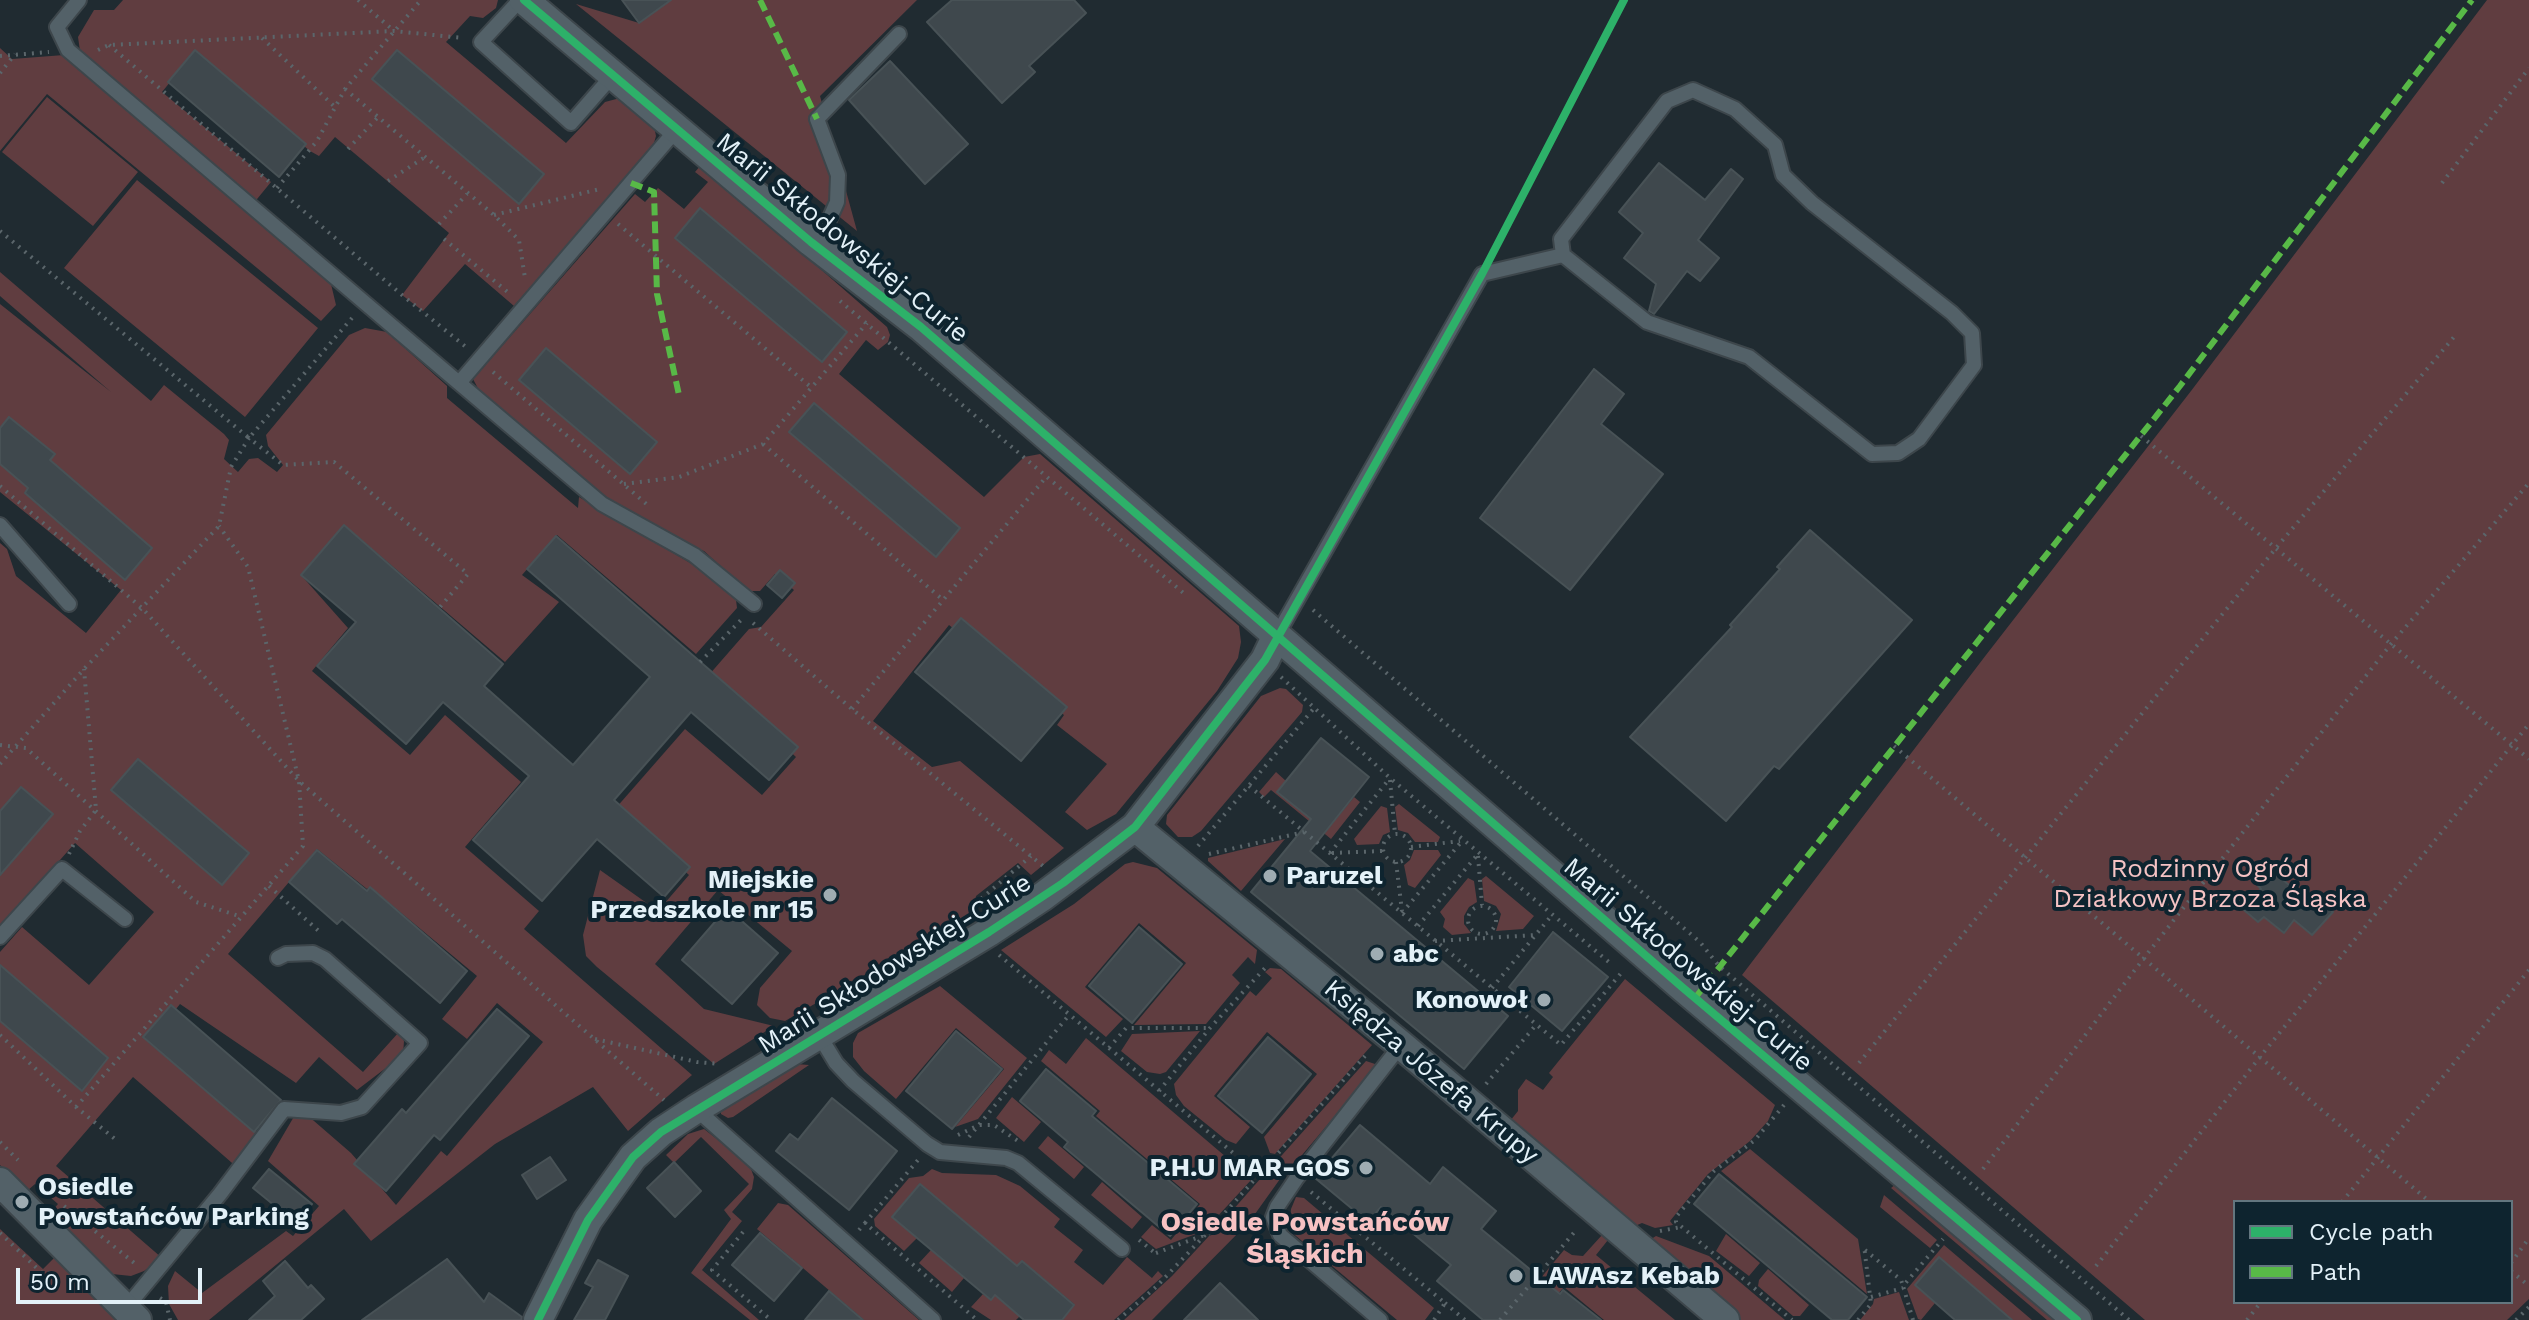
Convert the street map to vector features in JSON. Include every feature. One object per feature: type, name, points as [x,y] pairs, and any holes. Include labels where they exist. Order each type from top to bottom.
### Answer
[{"type":"street","name":"Marii Skłodowskiej-Curie","points":[[522,0],[811,242],[888,300],[1670,977],[2077,1320]]},
{"type":"street","name":"Marii Skłodowskiej-Curie","points":[[538,1320],[588,1220],[633,1157],[683,1107],[819,1035],[989,932],[1063,883],[1135,827],[1265,660],[1276,637]]},
{"type":"street","name":"Księdza Józefa Krupy","points":[[1135,827],[1184,862],[1725,1320]]},
{"type":"street","points":[[11,1173],[131,1315]]},
{"type":"lane","points":[[79,0],[57,27],[68,50],[602,504],[694,555],[754,604]]},
{"type":"lane","points":[[522,0],[481,42],[571,123],[613,75]]},
{"type":"lane","points":[[811,242],[829,220],[837,202],[838,175],[817,119],[899,34]]},
{"type":"lane","points":[[1693,90],[1735,109],[1775,145],[1783,175],[1812,203],[1952,313],[1972,333],[1974,365],[1919,439],[1898,453],[1872,454],[1749,357],[1647,322],[1563,255],[1561,239],[1667,101],[1693,90]]},
{"type":"lane","points":[[459,383],[677,129]]},
{"type":"lane","points":[[1276,637],[1482,274],[1563,255]]},
{"type":"lane","points":[[0,525],[69,604]]},
{"type":"lane","points":[[0,937],[62,869],[125,919]]},
{"type":"lane","points":[[131,1315],[146,1286],[284,1109],[341,1113],[362,1107],[420,1043],[325,959],[313,953],[286,954],[278,958]]},
{"type":"lane","name":"Marii Skłodowskiej-Curie","points":[[819,1035],[836,1063],[853,1081],[927,1144],[940,1152],[996,1157],[1018,1163],[1122,1249]]},
{"type":"lane","points":[[1380,1320],[1280,1235],[1273,1217],[1296,1179],[1401,1045]]},
{"type":"lane","points":[[683,1107],[933,1320]]},
{"type":"path","points":[[358,0],[394,31]]},
{"type":"path","points":[[277,188],[310,152],[345,89],[421,0]]},
{"type":"path","points":[[0,56],[99,50],[109,45],[394,31],[450,35],[481,42]]},
{"type":"path","points":[[262,38],[336,108]]},
{"type":"path","points":[[109,45],[480,358],[658,513]]},
{"type":"path","points":[[0,73],[15,54]]},
{"type":"path","points":[[2442,183],[2529,68]]},
{"type":"path","points":[[345,89],[494,215],[519,240],[527,303]]},
{"type":"path","points":[[348,149],[378,117]]},
{"type":"path","points":[[388,181],[425,157]]},
{"type":"path","points":[[494,215],[631,183]]},
{"type":"path","points":[[439,224],[467,194]]},
{"type":"path","points":[[605,213],[812,388]]},
{"type":"path","points":[[0,231],[283,465],[334,462],[468,574],[440,607]]},
{"type":"path","points":[[444,239],[527,303]]},
{"type":"path","points":[[832,294],[1196,603]]},
{"type":"path","points":[[624,484],[679,477],[763,444],[888,300]]},
{"type":"path","points":[[0,764],[84,669],[219,526],[231,467],[249,438],[364,304]]},
{"type":"path","points":[[1859,1063],[2276,548],[2454,337]]},
{"type":"path","points":[[2141,436],[2529,759]]},
{"type":"path","points":[[763,444],[942,599]]},
{"type":"path","points":[[852,709],[1047,476]]},
{"type":"path","points":[[1983,1169],[2391,644],[2529,483]]},
{"type":"path","points":[[0,486],[142,608],[299,781],[592,1038],[683,1107]]},
{"type":"path","points":[[76,1107],[303,846],[299,781],[248,567],[219,526]]},
{"type":"path","points":[[1299,598],[1700,942],[1719,966],[2129,1320]]},
{"type":"path","points":[[700,662],[754,604]]},
{"type":"path","points":[[744,618],[761,628],[852,709],[1063,883]]},
{"type":"path","points":[[80,831],[96,810],[84,669]]},
{"type":"path","points":[[1184,862],[1315,707]]},
{"type":"path","points":[[2096,1266],[2529,724]]},
{"type":"path","points":[[0,745],[26,748],[196,902],[242,917]]},
{"type":"path","points":[[1894,746],[2428,1200]]},
{"type":"path","points":[[1330,853],[1390,778],[1395,834]]},
{"type":"path","points":[[1249,786],[1561,1045],[1622,972]]},
{"type":"path","points":[[1184,862],[1304,832]]},
{"type":"path","points":[[1395,834],[1407,839],[1411,847]]},
{"type":"path","points":[[1395,834],[1385,842],[1384,851],[1388,859],[1396,862],[1405,859],[1411,847]]},
{"type":"path","points":[[1402,913],[1462,841],[1411,847]]},
{"type":"path","points":[[1330,853],[1384,851]]},
{"type":"path","points":[[1418,926],[1478,854],[1482,905]]},
{"type":"path","points":[[980,915],[982,898],[1031,856]]},
{"type":"path","points":[[1396,862],[1402,913]]},
{"type":"path","points":[[1482,905],[1494,911],[1496,920],[1493,928],[1483,936]]},
{"type":"path","points":[[1482,905],[1471,911],[1468,920],[1472,929],[1483,936]]},
{"type":"path","points":[[1492,988],[1552,915]]},
{"type":"path","points":[[1435,941],[1536,935]]},
{"type":"path","points":[[995,950],[1259,1174]]},
{"type":"path","points":[[1159,1091],[1210,1028],[1275,958]]},
{"type":"path","points":[[2344,1200],[2529,970]]},
{"type":"path","points":[[954,1154],[1069,1015]]},
{"type":"path","points":[[1469,1103],[1536,1025]]},
{"type":"path","points":[[1109,1048],[1126,1028],[1210,1028]]},
{"type":"path","points":[[0,1035],[76,1107],[115,1139]]},
{"type":"path","points":[[592,1038],[722,1065]]},
{"type":"path","points":[[1118,1320],[1157,1286],[1205,1235],[1369,1051]]},
{"type":"path","points":[[1784,1105],[1755,1140],[1714,1171],[1676,1217],[1676,1222],[1792,1320]]},
{"type":"path","points":[[0,1142],[11,1173]]},
{"type":"path","points":[[1296,1179],[1465,1320]]},
{"type":"path","points":[[55,1197],[144,1271],[146,1286],[166,1302],[170,1320]]},
{"type":"path","points":[[1153,1254],[1277,1207]]},
{"type":"path","points":[[846,1244],[865,1223],[977,1320]]},
{"type":"path","points":[[1500,1320],[1585,1223]]},
{"type":"path","points":[[743,1232],[712,1270],[771,1320]]},
{"type":"path","points":[[0,1233],[42,1273],[50,1273],[61,1284]]},
{"type":"path","points":[[2513,1260],[2529,1238]]},
{"type":"path","points":[[1870,1297],[1903,1287],[1944,1239]]},
{"type":"path","points":[[1858,1320],[1871,1304],[1864,1247],[1901,1280],[1913,1320]]},
{"type":"path","points":[[2513,1273],[2529,1286]]},
{"type":"path","points":[[1434,1320],[1445,1303]]},
{"type":"path","points":[[2247,1320],[2259,1304]]},
{"type":"path","points":[[2516,1320],[2529,1307]]},
{"type":"green space","points":[[123,0],[498,0],[496,8],[483,18],[470,16],[446,42],[566,143],[605,102],[620,98],[654,126],[656,136],[654,143],[620,184],[514,306],[465,264],[423,311],[402,295],[449,233],[335,137],[319,156],[310,151],[193,54],[162,92],[271,182],[253,204],[80,51],[78,37],[94,10],[114,10]]},
{"type":"green space","points":[[671,0],[917,0],[820,96],[857,231],[576,4],[639,23]]},
{"type":"green space","name":"Rodzinny Ogród Działkowy Brzoza Śląska","points":[[2487,0],[2529,0],[2529,1299],[2507,1320],[2145,1320],[1742,975],[2191,391]]},
{"type":"green space","points":[[0,48],[12,59],[64,55],[321,272],[331,284],[336,305],[321,321],[47,94],[0,151]]},
{"type":"green space","points":[[47,97],[138,172],[93,226],[2,152]]},
{"type":"green space","points":[[701,165],[887,327],[890,335],[888,342],[878,350],[866,340],[839,374],[984,497],[1024,457],[1040,454],[1239,626],[1241,642],[1238,658],[1217,691],[1116,814],[1087,830],[1065,812],[1107,764],[1057,725],[1064,715],[949,625],[873,721],[932,767],[960,761],[1064,848],[1031,875],[1018,863],[976,896],[974,912],[785,1021],[770,1018],[757,1005],[760,988],[792,951],[718,890],[655,964],[704,1009],[774,1026],[714,1064],[597,967],[586,956],[583,935],[600,870],[658,911],[689,875],[615,809],[685,729],[762,795],[796,757],[708,676],[749,629],[761,627],[794,590],[775,574],[760,591],[748,591],[704,551],[688,546],[622,510],[482,396],[473,379],[635,194],[645,202],[658,188],[684,209],[708,182],[695,172]]},
{"type":"green space","points":[[137,180],[318,328],[245,417],[64,268]]},
{"type":"green space","points":[[0,272],[151,401],[164,385],[224,434],[229,440],[224,459],[238,472],[249,459],[258,458],[277,472],[283,465],[268,446],[266,435],[349,335],[365,328],[387,332],[447,386],[447,398],[578,508],[579,497],[697,567],[736,600],[737,608],[696,654],[557,535],[522,575],[559,602],[505,662],[344,525],[301,575],[348,628],[312,671],[410,755],[445,715],[521,782],[465,847],[539,911],[524,929],[692,1075],[628,1131],[593,1087],[495,1144],[371,1241],[344,1209],[209,1320],[178,1320],[169,1304],[168,1286],[175,1271],[202,1293],[286,1231],[293,1236],[319,1206],[268,1161],[299,1108],[351,1153],[396,1205],[441,1151],[447,1156],[543,1042],[497,1003],[467,1039],[442,1019],[477,976],[370,887],[367,889],[317,849],[228,954],[363,1072],[399,1032],[404,1041],[403,1055],[357,1090],[319,1057],[296,1083],[180,1004],[149,1043],[265,1138],[239,1169],[133,1077],[56,1166],[162,1258],[131,1276],[112,1274],[50,1213],[58,1204],[35,1184],[27,1191],[0,1165],[0,952],[22,927],[89,985],[154,912],[75,843],[0,928],[0,543],[7,549],[16,576],[86,633],[121,590],[0,492],[0,304],[111,392],[0,296]]},
{"type":"green space","points":[[1280,688],[1286,689],[1303,705],[1302,712],[1201,831],[1192,837],[1178,837],[1166,824],[1167,815],[1261,696]]},
{"type":"green space","points":[[1276,772],[1286,781],[1278,792],[1326,831],[1354,797],[1360,802],[1331,839],[1271,790],[1264,797],[1259,792]]},
{"type":"green space","points":[[1399,804],[1440,837],[1438,842],[1415,842],[1408,833],[1398,830],[1395,807]]},
{"type":"green space","points":[[1381,806],[1387,808],[1390,832],[1383,835],[1379,844],[1357,845],[1354,839]]},
{"type":"green space","points":[[1285,839],[1241,891],[1208,861],[1208,858]]},
{"type":"green space","points":[[1414,850],[1438,850],[1441,855],[1415,888],[1408,885],[1404,865]]},
{"type":"green space","points":[[1133,862],[1157,868],[1257,950],[1255,964],[1248,957],[1232,975],[1240,983],[1206,1024],[1134,1025],[1186,963],[1139,923],[1085,987],[1123,1019],[1106,1037],[1001,950],[1074,904],[1125,864]]},
{"type":"green space","points":[[1486,876],[1534,916],[1523,929],[1496,931],[1501,914],[1496,906],[1484,901],[1482,879]]},
{"type":"green space","points":[[1468,878],[1474,881],[1477,902],[1469,907],[1464,916],[1464,924],[1471,933],[1452,935],[1443,927],[1445,919],[1440,912]]},
{"type":"green space","points":[[1270,968],[1281,969],[1372,1045],[1275,1154],[1270,1153],[1264,1137],[1317,1074],[1267,1032],[1214,1096],[1250,1127],[1236,1144],[1226,1140],[1184,1106],[1176,1095],[1174,1084],[1250,991],[1256,996],[1272,978],[1265,972]]},
{"type":"green space","points":[[1625,979],[1775,1105],[1768,1121],[1750,1141],[1708,1174],[1670,1221],[1673,1225],[1655,1228],[1642,1223],[1635,1226],[1510,1121],[1518,1111],[1518,1090],[1526,1079],[1543,1090],[1553,1077],[1549,1073]]},
{"type":"green space","points":[[940,986],[1027,1058],[978,1119],[955,1127],[1004,1069],[956,1028],[896,1099],[853,1057],[853,1043],[858,1033]]},
{"type":"green space","points":[[1200,1031],[1166,1072],[1160,1074],[1147,1072],[1121,1051],[1132,1034]]},
{"type":"green space","points":[[1086,1038],[1252,1179],[1204,1231],[1156,1249],[1141,1237],[1152,1225],[1171,1240],[1200,1204],[1096,1116],[1100,1111],[1041,1061],[1049,1050],[1066,1064]]},
{"type":"green space","points":[[1366,1061],[1378,1065],[1286,1174],[1274,1164]]},
{"type":"green space","points":[[796,1064],[809,1065],[733,1117],[721,1114],[721,1110]]},
{"type":"green space","points":[[1012,1097],[1041,1122],[1024,1142],[996,1118]]},
{"type":"green space","points":[[704,1129],[749,1164],[754,1177],[752,1189],[732,1212],[742,1221],[702,1270],[759,1320],[750,1320],[691,1273],[731,1219],[724,1210],[749,1184],[701,1137],[674,1163],[666,1155],[688,1134]]},
{"type":"green space","points":[[1048,1136],[1084,1167],[1074,1179],[1038,1148]]},
{"type":"green space","points":[[1750,1149],[1858,1239],[1867,1294],[1721,1171]]},
{"type":"green space","points":[[932,1169],[942,1173],[996,1175],[1020,1186],[1060,1219],[1054,1227],[1083,1250],[1074,1262],[1103,1285],[1127,1257],[1152,1278],[1158,1271],[1163,1276],[1114,1320],[1062,1320],[1074,1304],[1022,1261],[1017,1266],[920,1184],[892,1217],[917,1238],[904,1251],[875,1226],[874,1219],[909,1178],[923,1176]]},
{"type":"green space","points":[[1268,1170],[1280,1179],[1255,1214],[1217,1228]]},
{"type":"green space","points":[[1102,1182],[1142,1217],[1132,1229],[1091,1195]]},
{"type":"green space","points":[[1897,1183],[2065,1320],[2047,1320],[1891,1188]]},
{"type":"green space","points":[[1884,1195],[1937,1240],[1930,1248],[1880,1207]]},
{"type":"green space","points":[[1296,1197],[1304,1198],[1434,1308],[1425,1320],[1397,1320],[1296,1236],[1290,1230],[1290,1224]]},
{"type":"green space","points":[[778,1203],[788,1205],[919,1320],[864,1320],[757,1229]]},
{"type":"green space","points":[[1250,1221],[1152,1320],[1124,1320],[1172,1276],[1209,1236]]},
{"type":"green space","points":[[0,1229],[43,1269],[56,1256],[123,1320],[0,1320]]},
{"type":"green space","points":[[1726,1234],[1760,1263],[1749,1276],[1716,1251]]},
{"type":"green space","points":[[1602,1235],[1608,1240],[1596,1255],[1675,1320],[1604,1320],[1564,1287],[1536,1320],[1506,1320],[1564,1250],[1583,1256]]},
{"type":"green space","points":[[1656,1236],[1709,1256],[1785,1320],[1740,1320],[1657,1252],[1648,1241]]},
{"type":"green space","points":[[1944,1245],[2032,1320],[2012,1320],[1939,1257],[1915,1285],[1935,1303],[1921,1320],[1918,1319],[1907,1289]]},
{"type":"green space","points":[[931,1250],[964,1278],[952,1292],[919,1263]]},
{"type":"green space","points":[[1768,1269],[1809,1305],[1800,1316],[1793,1316],[1758,1286]]},
{"type":"green space","points":[[1899,1292],[1909,1320],[1860,1320],[1874,1299]]},
{"type":"green space","points":[[983,1294],[991,1300],[995,1295],[1020,1316],[1016,1320],[991,1320],[971,1307]]},
{"type":"building","points":[[622,0],[671,0],[639,23]]},
{"type":"building","points":[[952,0],[1074,0],[1086,13],[1029,66],[1035,72],[1002,103],[927,22]]},
{"type":"building","points":[[195,50],[306,144],[279,177],[168,82]]},
{"type":"building","points":[[397,50],[544,174],[519,204],[372,79]]},
{"type":"building","points":[[890,61],[968,144],[925,184],[849,100]]},
{"type":"building","points":[[1659,163],[1705,200],[1731,169],[1743,179],[1698,240],[1719,258],[1700,281],[1687,271],[1654,314],[1649,311],[1656,284],[1624,258],[1643,233],[1619,212]]},
{"type":"building","points":[[700,208],[847,332],[822,362],[675,238]]},
{"type":"building","points":[[546,348],[657,442],[630,474],[519,380]]},
{"type":"building","points":[[1594,369],[1624,394],[1601,424],[1663,474],[1570,590],[1480,518]]},
{"type":"building","points":[[814,403],[960,528],[936,557],[789,432]]},
{"type":"building","points":[[9,417],[55,454],[50,460],[152,548],[125,580],[25,493],[28,488],[0,464],[0,428]]},
{"type":"building","points":[[344,525],[503,664],[484,686],[573,765],[650,677],[527,569],[556,536],[798,747],[769,780],[691,712],[614,800],[690,867],[664,897],[597,839],[542,901],[473,840],[529,776],[443,702],[406,744],[317,666],[356,622],[301,575]]},
{"type":"building","points":[[1810,530],[1912,620],[1779,769],[1774,766],[1726,821],[1630,737],[1732,627],[1730,625]]},
{"type":"building","points":[[780,570],[795,583],[782,598],[767,585]]},
{"type":"building","points":[[961,618],[1067,707],[1021,761],[915,672]]},
{"type":"building","points":[[1321,738],[1369,777],[1310,851],[1508,1016],[1464,1069],[1251,892],[1311,819],[1277,792]]},
{"type":"building","points":[[138,759],[249,853],[222,885],[111,790]]},
{"type":"building","points":[[21,787],[53,814],[0,875],[0,811]]},
{"type":"building","points":[[317,850],[367,891],[370,887],[467,971],[440,1003],[342,919],[337,924],[289,882]]},
{"type":"building","points":[[2268,867],[2310,903],[2315,898],[2333,912],[2312,935],[2294,920],[2284,933],[2264,917],[2258,922],[2244,910],[2261,889],[2255,882]]},
{"type":"building","points":[[727,908],[778,953],[732,1004],[682,960]]},
{"type":"building","points":[[1139,927],[1182,964],[1132,1023],[1089,986]]},
{"type":"building","points":[[1553,932],[1608,977],[1562,1031],[1509,987]]},
{"type":"building","points":[[0,965],[108,1058],[82,1091],[0,1021]]},
{"type":"building","points":[[171,1005],[281,1100],[254,1132],[143,1037]]},
{"type":"building","points":[[497,1009],[529,1036],[440,1140],[434,1135],[386,1191],[354,1164],[402,1109],[406,1113]]},
{"type":"building","points":[[956,1031],[1002,1069],[952,1129],[906,1091]]},
{"type":"building","points":[[1268,1037],[1311,1074],[1262,1133],[1218,1096]]},
{"type":"building","points":[[1046,1069],[1096,1111],[1092,1116],[1197,1204],[1170,1236],[1064,1147],[1068,1142],[1020,1101]]},
{"type":"building","points":[[832,1098],[897,1151],[849,1210],[776,1151],[790,1134],[798,1140]]},
{"type":"building","points":[[1360,1125],[1430,1184],[1443,1167],[1496,1211],[1481,1229],[1560,1294],[1563,1290],[1601,1320],[1483,1320],[1437,1281],[1451,1265],[1381,1207],[1368,1222],[1315,1178]]},
{"type":"building","points":[[550,1157],[566,1180],[537,1199],[522,1175]]},
{"type":"building","points":[[674,1162],[701,1191],[675,1217],[647,1188]]},
{"type":"building","points":[[269,1169],[312,1204],[296,1223],[253,1188]]},
{"type":"building","points":[[1719,1174],[1867,1297],[1848,1320],[1832,1320],[1694,1204]]},
{"type":"building","points":[[920,1184],[1017,1266],[1022,1261],[1074,1305],[1062,1320],[1024,1320],[995,1295],[991,1300],[892,1217]]},
{"type":"building","points":[[760,1233],[802,1268],[774,1301],[732,1265]]},
{"type":"building","points":[[1939,1257],[2012,1320],[1955,1320],[1915,1285]]},
{"type":"building","points":[[447,1259],[484,1302],[489,1293],[522,1317],[521,1320],[362,1320]]},
{"type":"building","points":[[598,1260],[628,1276],[605,1320],[574,1320],[593,1287],[585,1283]]},
{"type":"building","points":[[285,1261],[308,1288],[311,1285],[324,1299],[301,1320],[249,1320],[275,1296],[263,1281]]},
{"type":"building","points":[[1220,1283],[1258,1320],[1184,1320]]},
{"type":"building","points":[[829,1291],[863,1320],[805,1320]]},
{"type":"marked path","points":[[760,0],[817,119]]},
{"type":"marked path","points":[[1695,998],[2180,386],[2472,0]]},
{"type":"marked path","points":[[631,183],[654,192],[657,294],[679,395]]},
{"type":"cycle path","points":[[524,0],[811,242],[921,327],[1682,987],[2077,1320]]},
{"type":"cycle path","points":[[538,1320],[588,1220],[633,1157],[661,1132],[989,932],[1063,883],[1135,827],[1265,660],[1482,274],[1624,0]]},
{"type":"place","name":"Paruzel","points":[[1270,876]]},
{"type":"place","name":"Miejskie Przedszkole nr 15","points":[[830,895]]},
{"type":"place","name":"abc","points":[[1377,954]]},
{"type":"place","name":"Konowoł","points":[[1544,1000]]},
{"type":"place","name":"P.H.U MAR-GOS","points":[[1366,1168]]},
{"type":"place","name":"Osiedle Powstańców Parking","points":[[22,1202]]},
{"type":"place","name":"LAWAsz Kebab","points":[[1516,1276]]},
{"type":"district","name":"Osiedle Powstańców Śląskich","points":[[1305,1239]]}]
